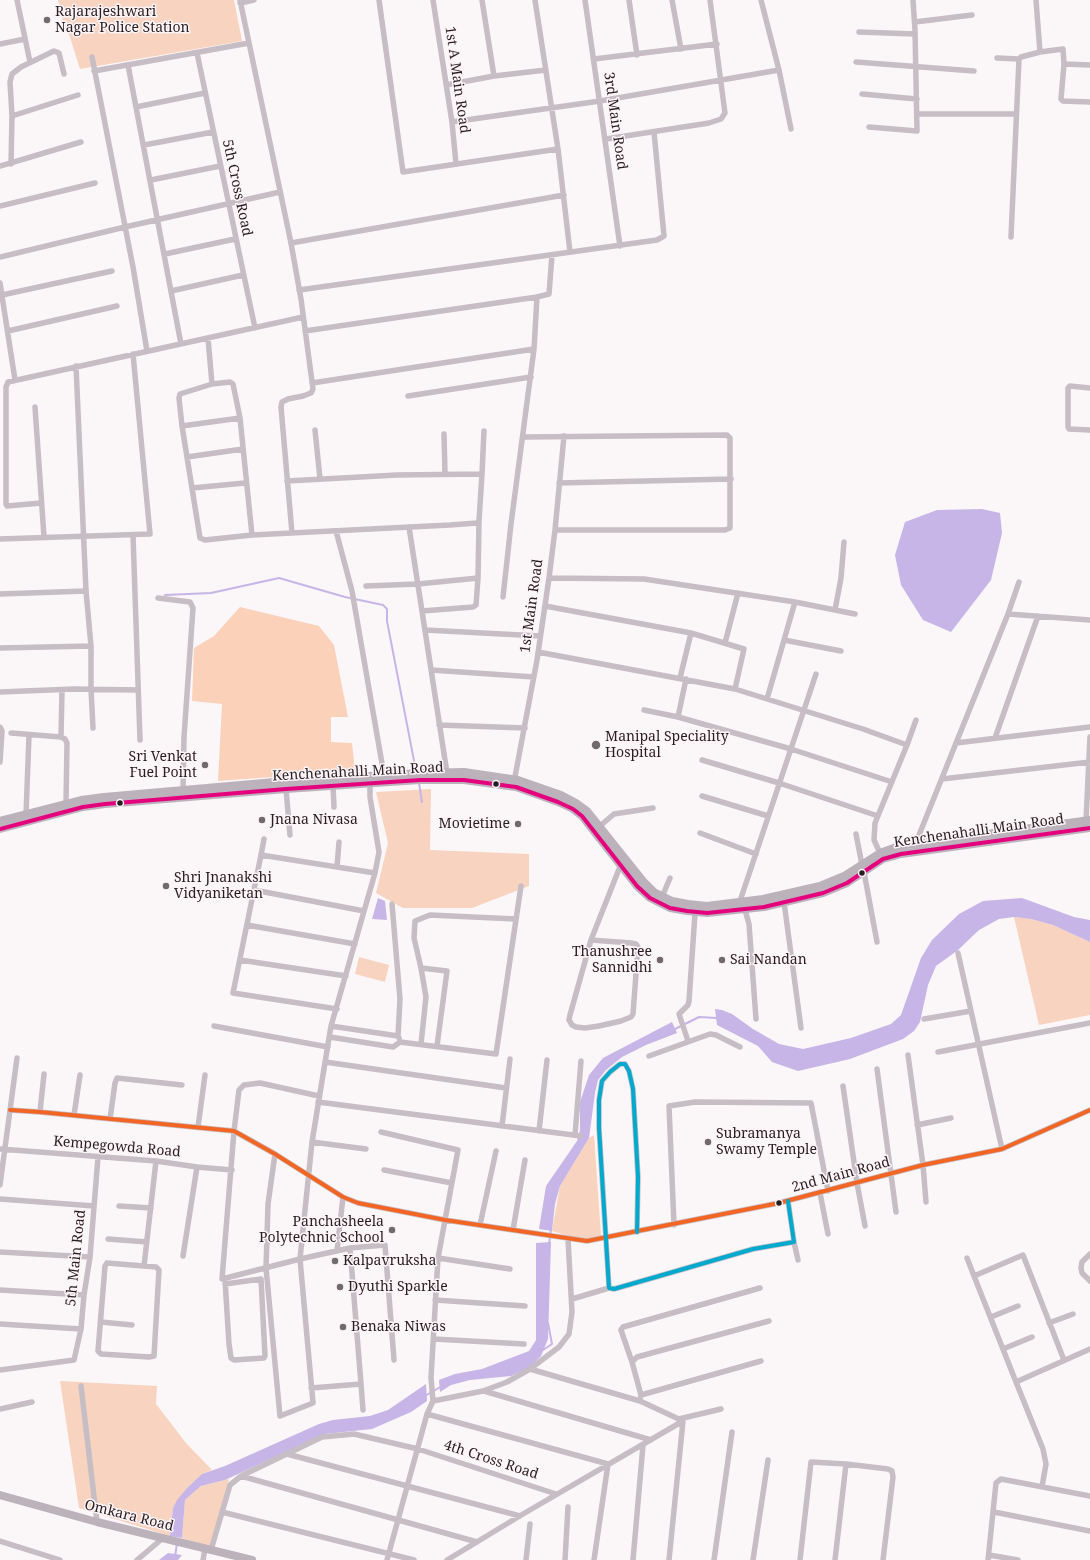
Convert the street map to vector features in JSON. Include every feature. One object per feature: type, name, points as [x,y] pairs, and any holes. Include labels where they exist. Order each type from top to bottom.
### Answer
[{"type":"main road","name":"Kenchenahalli Main Road","points":[[0,829],[90,806],[333,786],[370,780],[384,775],[464,772],[561,795],[576,803],[587,811],[600,826],[643,881],[654,892],[672,901],[697,905],[741,908],[763,899],[820,886],[883,859],[914,848]]},
{"type":"main road","name":"Kenchenahalli Main Road","points":[[0,822],[81,800],[183,790],[370,780],[464,780],[514,783],[573,809],[582,816],[637,886],[650,898],[670,908],[707,913],[784,902],[822,893],[847,883],[880,853],[894,848],[914,848],[1089,823]]},
{"type":"main road","name":"Omkara Road","points":[[0,1495],[97,1522],[252,1560]]},
{"type":"street","points":[[17,0],[30,62]]},
{"type":"street","points":[[254,0],[240,1],[291,243],[313,389],[311,393],[282,402],[281,407],[292,533]]},
{"type":"street","points":[[379,0],[403,172],[558,149]]},
{"type":"street","name":"1st A Main Road","points":[[433,0],[452,122],[456,164]]},
{"type":"street","points":[[482,0],[494,76]]},
{"type":"street","points":[[535,0],[558,149],[570,252]]},
{"type":"street","name":"3rd Main Road","points":[[585,0],[606,139],[620,246]]},
{"type":"street","points":[[628,0],[636,55]]},
{"type":"street","points":[[672,0],[681,49]]},
{"type":"street","points":[[606,139],[709,123],[721,119],[725,113],[710,0]]},
{"type":"street","points":[[761,0],[779,70],[791,129]]},
{"type":"street","points":[[869,127],[917,131],[918,114],[913,0]]},
{"type":"street","points":[[1036,0],[1040,52]]},
{"type":"street","points":[[915,22],[972,15]]},
{"type":"street","points":[[860,32],[915,34]]},
{"type":"street","points":[[0,44],[25,39]]},
{"type":"street","points":[[94,71],[249,43]]},
{"type":"street","points":[[594,59],[717,44]]},
{"type":"street","points":[[997,58],[1019,58],[1040,52],[1063,50],[1064,64],[1061,99],[1063,101],[1090,102]]},
{"type":"street","points":[[11,164],[12,116],[10,82],[12,74],[30,62],[57,51],[59,53],[64,74]]},
{"type":"street","name":"5th Cross Road","points":[[197,53],[255,328]]},
{"type":"street","points":[[92,57],[147,351]]},
{"type":"street","points":[[1011,237],[1019,58]]},
{"type":"street","points":[[856,62],[974,71]]},
{"type":"street","points":[[1064,64],[1090,64]]},
{"type":"street","points":[[128,65],[181,344]]},
{"type":"street","points":[[446,84],[494,76],[546,70]]},
{"type":"street","points":[[452,122],[600,101],[779,70]]},
{"type":"street","points":[[136,107],[205,93]]},
{"type":"street","points":[[862,94],[917,99]]},
{"type":"street","points":[[12,116],[78,95]]},
{"type":"street","points":[[918,114],[1016,114]]},
{"type":"street","points":[[144,145],[213,132]]},
{"type":"street","points":[[299,290],[656,240],[664,236],[654,132]]},
{"type":"street","points":[[0,166],[11,164],[81,142]]},
{"type":"street","points":[[151,180],[220,166]]},
{"type":"street","points":[[0,206],[95,183]]},
{"type":"street","points":[[0,257],[158,219],[280,192]]},
{"type":"street","points":[[291,243],[564,195]]},
{"type":"street","points":[[164,254],[235,238]]},
{"type":"street","points":[[305,331],[549,294],[552,255]]},
{"type":"street","points":[[2,295],[112,271]]},
{"type":"street","points":[[172,291],[243,275]]},
{"type":"street","points":[[0,283],[15,380]]},
{"type":"street","points":[[504,597],[511,524],[531,377],[537,297]]},
{"type":"street","points":[[8,331],[116,306]]},
{"type":"street","points":[[41,503],[7,506],[6,504],[7,384],[15,380],[76,366],[303,317]]},
{"type":"street","points":[[208,338],[212,384]]},
{"type":"street","points":[[312,383],[534,349]]},
{"type":"street","points":[[0,539],[150,534],[133,354]]},
{"type":"street","points":[[76,366],[86,591],[91,646],[93,728]]},
{"type":"street","points":[[408,396],[531,377]]},
{"type":"street","points":[[252,535],[245,483],[240,418],[233,384],[230,382],[212,384],[180,394],[179,398],[182,426],[200,538],[205,540],[252,535],[477,523],[479,521]]},
{"type":"street","points":[[1090,388],[1070,386],[1068,388],[1068,427],[1069,429],[1090,430]]},
{"type":"street","points":[[35,407],[44,537]]},
{"type":"street","points":[[182,426],[240,418]]},
{"type":"street","points":[[315,430],[320,479]]},
{"type":"street","points":[[422,611],[473,607],[476,605],[484,431]]},
{"type":"street","points":[[444,434],[445,474]]},
{"type":"street","points":[[523,437],[727,435],[730,438],[730,528],[725,530],[555,530]]},
{"type":"street","name":"1st Main Road","points":[[514,783],[534,677],[545,606],[555,530],[564,436]]},
{"type":"street","points":[[187,457],[243,449]]},
{"type":"street","points":[[287,481],[445,474],[482,474]]},
{"type":"street","points":[[560,483],[731,478]]},
{"type":"street","points":[[192,488],[245,483]]},
{"type":"street","points":[[409,527],[447,773]]},
{"type":"street","points":[[336,531],[354,600],[384,775]]},
{"type":"street","points":[[133,535],[140,740]]},
{"type":"street","points":[[835,610],[841,578],[844,542]]},
{"type":"street","points":[[366,586],[418,584],[478,578]]},
{"type":"street","points":[[549,578],[644,579],[795,602],[855,614]]},
{"type":"street","points":[[914,848],[1008,614],[1019,582]]},
{"type":"street","points":[[0,594],[86,591]]},
{"type":"street","points":[[725,643],[738,593]]},
{"type":"street","points":[[158,598],[190,602],[193,608],[184,737],[183,790]]},
{"type":"street","points":[[767,699],[795,602]]},
{"type":"street","points":[[545,606],[691,633],[744,649],[735,689]]},
{"type":"street","points":[[1008,614],[1090,620]]},
{"type":"street","points":[[995,738],[1038,616]]},
{"type":"street","points":[[425,630],[540,636]]},
{"type":"street","points":[[678,718],[691,633]]},
{"type":"street","points":[[784,640],[841,651]]},
{"type":"street","points":[[0,648],[91,646]]},
{"type":"street","points":[[538,652],[683,678],[735,689],[863,728],[907,745]]},
{"type":"street","points":[[431,670],[534,677]]},
{"type":"street","points":[[756,1019],[749,924],[741,908],[768,816],[816,674]]},
{"type":"street","points":[[0,692],[91,689],[138,690]]},
{"type":"street","points":[[61,737],[62,690]]},
{"type":"street","points":[[644,710],[791,749],[892,782]]},
{"type":"street","points":[[880,853],[874,840],[875,823],[916,720]]},
{"type":"street","points":[[439,725],[524,728]]},
{"type":"street","points":[[0,727],[2,730],[0,762]]},
{"type":"street","points":[[956,743],[1090,727]]},
{"type":"street","points":[[11,733],[61,737],[65,739],[67,742],[66,804]]},
{"type":"street","points":[[26,815],[30,735]]},
{"type":"street","points":[[1089,823],[1090,737]]},
{"type":"street","points":[[702,760],[779,783],[878,816]]},
{"type":"street","points":[[942,779],[1089,762]]},
{"type":"street","points":[[275,1154],[268,1204],[266,1268],[280,1416],[313,1402],[300,1259],[312,1142],[331,1026],[364,911],[378,852],[370,797],[370,780]]},
{"type":"street","points":[[333,786],[334,807]]},
{"type":"street","points":[[286,789],[290,835]]},
{"type":"street","points":[[702,796],[768,816]]},
{"type":"street","points":[[600,826],[614,814],[654,808]]},
{"type":"street","points":[[700,833],[756,854]]},
{"type":"street","points":[[856,834],[877,942]]},
{"type":"street","points":[[264,839],[233,993],[337,1009]]},
{"type":"street","points":[[337,867],[339,842]]},
{"type":"street","points":[[261,855],[374,873]]},
{"type":"street","points":[[591,940],[631,943],[636,944],[638,947],[633,1014],[622,1021],[584,1028],[576,1027],[572,1025],[570,1015],[591,940],[621,864]]},
{"type":"street","points":[[662,897],[670,878]]},
{"type":"street","points":[[330,1037],[393,1047],[400,1042],[496,1054],[521,886]]},
{"type":"street","points":[[254,890],[364,911]]},
{"type":"street","points":[[784,902],[801,1028]]},
{"type":"street","points":[[392,904],[400,999],[398,1036],[400,1042]]},
{"type":"street","points":[[688,1041],[679,1014],[688,1005],[689,1001],[695,912]]},
{"type":"street","points":[[422,1044],[426,997],[414,938],[415,921],[430,915],[516,919]]},
{"type":"street","points":[[247,925],[355,944]]},
{"type":"street","points":[[958,953],[1002,1149]]},
{"type":"street","points":[[240,960],[346,976]]},
{"type":"street","points":[[421,968],[447,971],[437,1046]]},
{"type":"street","points":[[924,1019],[971,1011]]},
{"type":"street","points":[[938,1052],[1090,1025]]},
{"type":"street","points":[[214,1026],[328,1048]]},
{"type":"street","points":[[331,1026],[398,1036]]},
{"type":"street","points":[[649,1056],[710,1034],[716,1035],[740,1046]]},
{"type":"street","points":[[908,1055],[923,1166],[926,1202]]},
{"type":"street","points":[[0,1185],[2,1149],[10,1110],[17,1058]]},
{"type":"street","points":[[502,1126],[510,1059]]},
{"type":"street","points":[[539,1131],[547,1060]]},
{"type":"street","points":[[325,1062],[506,1088]]},
{"type":"street","points":[[225,1281],[261,1279],[266,1356],[264,1358],[234,1360],[231,1358],[225,1281],[222,1279],[234,1131],[239,1090],[244,1085],[260,1083],[319,1099],[578,1136],[581,1062]]},
{"type":"street","points":[[610,1288],[599,1128],[599,1100],[602,1081],[612,1069],[620,1064],[624,1064],[629,1071],[633,1089],[638,1177],[637,1232]]},
{"type":"street","points":[[877,1069],[896,1212]]},
{"type":"street","points":[[40,1112],[44,1074]]},
{"type":"street","points":[[74,1115],[80,1075]]},
{"type":"street","points":[[198,1127],[205,1075]]},
{"type":"street","points":[[110,1119],[117,1078],[182,1085]]},
{"type":"street","points":[[843,1086],[856,1183],[865,1226]]},
{"type":"street","points":[[674,1225],[669,1106],[695,1102],[811,1103],[828,1191]]},
{"type":"street","points":[[10,1110],[234,1131]]},
{"type":"street","name":"2nd Main Road","points":[[234,1131],[275,1154],[343,1197],[358,1203],[445,1220],[586,1241],[674,1225],[788,1201],[923,1166],[1002,1149],[1090,1110]]},
{"type":"street","points":[[917,1125],[951,1118]]},
{"type":"street","points":[[381,1132],[458,1150],[438,1258],[431,1378],[433,1399],[427,1414],[388,1557]]},
{"type":"street","points":[[312,1142],[366,1149]]},
{"type":"street","name":"Kempegowda Road","points":[[2,1149],[156,1161],[232,1170]]},
{"type":"street","points":[[480,1225],[496,1151]]},
{"type":"street","name":"5th Main Road","points":[[0,1370],[74,1360],[81,1329],[84,1295],[90,1257],[98,1157]]},
{"type":"street","points":[[513,1230],[525,1160]]},
{"type":"street","points":[[144,1266],[156,1161]]},
{"type":"street","points":[[183,1256],[197,1167]]},
{"type":"street","points":[[384,1170],[452,1183]]},
{"type":"street","points":[[820,1193],[828,1234]]},
{"type":"street","points":[[337,1251],[343,1197]]},
{"type":"street","points":[[0,1199],[94,1206]]},
{"type":"street","points":[[788,1201],[798,1260]]},
{"type":"street","points":[[119,1206],[150,1208]]},
{"type":"street","points":[[108,1239],[147,1242]]},
{"type":"street","points":[[433,1399],[484,1391],[507,1382],[530,1369],[558,1347],[569,1334],[572,1299],[568,1239]]},
{"type":"street","points":[[572,1299],[610,1288],[614,1289],[753,1249],[794,1242]]},
{"type":"street","points":[[225,1281],[300,1259],[350,1248],[385,1246],[394,1360]]},
{"type":"street","points":[[350,1248],[363,1410]]},
{"type":"street","points":[[0,1252],[90,1257]]},
{"type":"street","points":[[1090,1254],[1082,1262],[1081,1268],[1082,1273],[1090,1281]]},
{"type":"street","points":[[974,1276],[1023,1255],[1064,1360]]},
{"type":"street","points":[[438,1258],[510,1269]]},
{"type":"street","points":[[967,1258],[1043,1449],[1046,1464],[1042,1487]]},
{"type":"street","points":[[109,1262],[156,1267],[159,1270],[160,1274],[154,1356],[149,1357],[99,1353],[98,1349],[101,1322],[106,1264],[109,1262]]},
{"type":"street","points":[[640,1401],[641,1395],[621,1330],[623,1326],[760,1288]]},
{"type":"street","points":[[0,1290],[84,1295]]},
{"type":"street","points":[[435,1300],[525,1306]]},
{"type":"street","points":[[991,1317],[1018,1306]]},
{"type":"street","points":[[1049,1323],[1073,1314]]},
{"type":"street","points":[[632,1362],[637,1357],[769,1321]]},
{"type":"street","points":[[101,1322],[132,1325]]},
{"type":"street","points":[[0,1324],[81,1329]]},
{"type":"street","points":[[1003,1349],[1032,1337]]},
{"type":"street","points":[[434,1339],[524,1344]]},
{"type":"street","points":[[1016,1382],[1090,1349]]},
{"type":"street","points":[[641,1395],[760,1361]]},
{"type":"street","points":[[530,1369],[640,1401],[681,1420]]},
{"type":"street","points":[[311,1388],[361,1384]]},
{"type":"street","points":[[81,1386],[97,1522]]},
{"type":"street","points":[[484,1391],[651,1440]]},
{"type":"street","points":[[0,1409],[32,1402]]},
{"type":"street","points":[[447,1560],[556,1494],[651,1440],[681,1420],[721,1409]]},
{"type":"street","points":[[427,1414],[608,1464]]},
{"type":"street","points":[[669,1560],[681,1420]]},
{"type":"street","points":[[714,1560],[732,1432]]},
{"type":"street","name":"4th Cross Road","points":[[241,1476],[322,1437],[354,1434],[418,1449],[556,1494]]},
{"type":"street","points":[[633,1560],[642,1445]]},
{"type":"street","points":[[287,1454],[520,1516]]},
{"type":"street","points":[[753,1560],[768,1460]]},
{"type":"street","points":[[800,1560],[811,1462],[846,1464],[888,1469],[892,1471],[893,1477],[883,1560]]},
{"type":"street","points":[[594,1560],[608,1464]]},
{"type":"street","points":[[835,1560],[846,1464]]},
{"type":"street","points":[[203,1560],[222,1512],[230,1485],[241,1476],[477,1542]]},
{"type":"street","points":[[1018,1560],[988,1557],[996,1483],[1001,1479],[1090,1496]]},
{"type":"street","points":[[565,1560],[568,1507]]},
{"type":"street","points":[[222,1512],[388,1557],[414,1560]]},
{"type":"street","points":[[994,1512],[1090,1531]]},
{"type":"street","points":[[526,1560],[530,1524]]},
{"type":"street","points":[[137,1560],[166,1539]]},
{"type":"street","points":[[0,1541],[60,1560]]},
{"type":"shaded area","points":[[58,0],[234,0],[242,41],[80,69],[70,37],[64,26]]},
{"type":"shaded area","points":[[982,509],[1000,513],[1002,533],[991,580],[951,632],[923,620],[901,585],[895,555],[905,522],[937,510]]},
{"type":"shaded area","points":[[240,607],[319,626],[334,645],[348,717],[331,717],[331,742],[352,743],[355,771],[218,781],[222,704],[192,701],[194,648],[214,636]]},
{"type":"shaded area","points":[[431,789],[430,850],[529,854],[529,886],[472,908],[403,908],[376,893],[388,843],[376,792]]},
{"type":"shaded area","points":[[378,898],[385,901],[387,920],[372,919]]},
{"type":"shaded area","points":[[1022,898],[1074,917],[1090,920],[1090,942],[1053,925],[1031,919],[1014,917],[999,919],[979,930],[958,950],[936,966],[928,985],[920,1022],[914,1031],[903,1039],[850,1059],[798,1071],[772,1062],[758,1046],[717,1025],[715,1009],[732,1014],[753,1029],[779,1044],[803,1049],[851,1038],[891,1024],[901,1015],[921,958],[932,940],[959,914],[983,901]]},
{"type":"shaded area","points":[[1014,917],[1031,919],[1053,925],[1090,942],[1090,1015],[1039,1025]]},
{"type":"shaded area","points":[[359,957],[389,965],[385,982],[355,974]]},
{"type":"shaded area","points":[[672,1022],[677,1033],[646,1045],[622,1057],[606,1070],[598,1080],[589,1138],[560,1186],[555,1204],[552,1231],[539,1229],[546,1186],[577,1141],[580,1130],[580,1102],[589,1075],[603,1058]]},
{"type":"shaded area","points":[[594,1135],[601,1236],[578,1239],[552,1231],[560,1186],[589,1138]]},
{"type":"shaded area","points":[[551,1242],[548,1339],[541,1356],[529,1368],[511,1376],[470,1380],[451,1385],[440,1392],[439,1380],[455,1374],[482,1369],[529,1351],[536,1340],[536,1243]]},
{"type":"shaded area","points":[[60,1381],[157,1386],[156,1404],[186,1443],[212,1470],[202,1474],[188,1487],[173,1508],[170,1536],[79,1508]]},
{"type":"shaded area","points":[[426,1384],[427,1401],[411,1412],[372,1429],[325,1434],[225,1480],[201,1486],[185,1500],[182,1538],[170,1536],[173,1508],[177,1500],[202,1474],[225,1466],[319,1424],[333,1420],[370,1416],[388,1410]]},
{"type":"shaded area","points":[[229,1479],[211,1547],[182,1538],[185,1500],[201,1486]]},
{"type":"shaded area","points":[[168,1553],[182,1555],[178,1560],[159,1560]]},
{"type":"waterway","points":[[165,595],[211,593],[279,578],[345,597],[383,605],[387,609],[387,621],[416,771]]},
{"type":"waterway","points":[[419,783],[422,802]]},
{"type":"waterway","points":[[673,1030],[699,1017],[717,1018]]},
{"type":"waterway","points":[[549,1245],[551,1229]]},
{"type":"waterway","points":[[543,1350],[552,1344],[548,1323]]},
{"type":"waterway","points":[[425,1396],[442,1386]]},
{"type":"waterway","points":[[172,1560],[175,1557],[177,1543]]},
{"type":"transit line","points":[[0,829],[83,807],[105,804],[286,789],[420,780],[464,780],[516,787],[573,809],[582,816],[637,886],[650,898],[670,908],[707,913],[764,907],[823,893],[847,883],[883,859],[901,854],[1090,828]]},
{"type":"transit line","points":[[637,1232],[638,1177],[633,1089],[629,1071],[625,1064],[620,1064],[602,1081],[599,1100],[599,1128],[609,1288],[614,1289],[753,1249],[794,1242],[788,1201]]},
{"type":"transit line","points":[[10,1110],[234,1131],[275,1154],[343,1197],[358,1203],[445,1220],[587,1241],[779,1203],[923,1165],[1002,1149],[1090,1110]]},
{"type":"place","name":"Rajarajeshwari Nagar Police Station","points":[[47,20]]},
{"type":"place","name":"Manipal Speciality Hospital","points":[[596,745]]},
{"type":"place","name":"Sri Venkat Fuel Point","points":[[205,765]]},
{"type":"place","name":"Jnana Nivasa","points":[[262,820]]},
{"type":"place","name":"Movietime","points":[[518,824]]},
{"type":"place","name":"Shri Jnanakshi Vidyaniketan","points":[[166,886]]},
{"type":"place","name":"Thanushree Sannidhi","points":[[660,960]]},
{"type":"place","name":"Sai Nandan","points":[[722,960]]},
{"type":"place","name":"Subramanya Swamy Temple","points":[[708,1142]]},
{"type":"place","name":"Panchasheela Polytechnic School","points":[[392,1230]]},
{"type":"place","name":"Kalpavruksha","points":[[335,1261]]},
{"type":"place","name":"Dyuthi Sparkle","points":[[340,1287]]},
{"type":"place","name":"Benaka Niwas","points":[[343,1327]]}]
